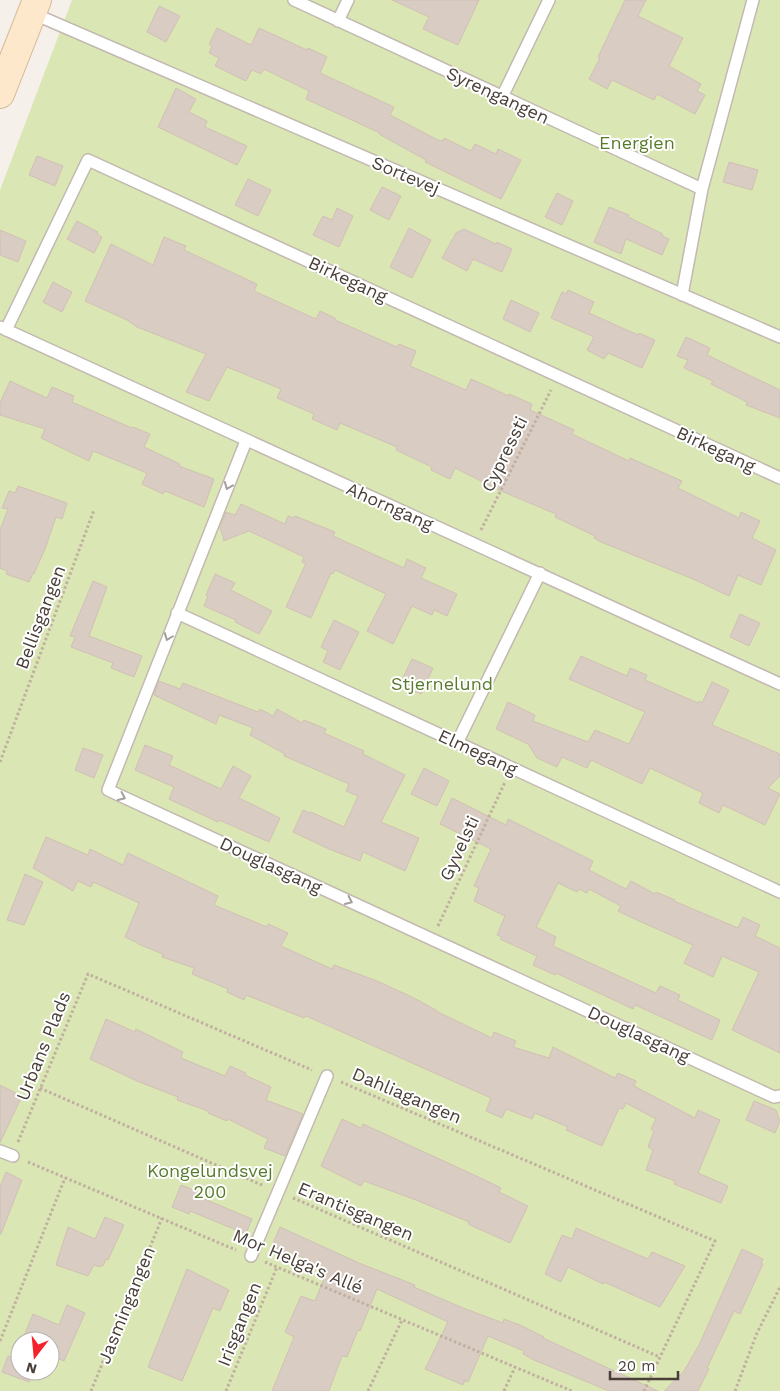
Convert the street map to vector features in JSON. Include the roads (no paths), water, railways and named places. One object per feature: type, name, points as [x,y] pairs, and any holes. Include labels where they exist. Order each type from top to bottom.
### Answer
[{"type":"street","points":[[2,84],[35,6]]},
{"type":"lane","name":"Syrengangen","points":[[294,0],[702,189]]},
{"type":"lane","points":[[338,20],[348,0]]},
{"type":"lane","points":[[502,97],[549,0]]},
{"type":"lane","points":[[682,295],[702,189],[753,0]]},
{"type":"lane","name":"Sortevej","points":[[35,6],[780,337]]},
{"type":"lane","name":"Birkegang","points":[[3,328],[88,160],[780,478]]},
{"type":"lane","name":"Ahorngang","points":[[3,328],[246,441],[540,573],[780,684]]},
{"type":"lane","name":"Douglasgang","points":[[246,441],[108,790],[777,1096]]},
{"type":"lane","points":[[457,743],[540,573]]},
{"type":"lane","name":"Elmegang","points":[[177,613],[780,892]]},
{"type":"lane","points":[[250,1256],[327,1076]]},
{"type":"lane","points":[[0,1151],[12,1156]]},
{"type":"park label","name":"Energien","points":[[637,142]]},
{"type":"park label","name":"Stjernelund","points":[[442,683]]},
{"type":"park label","name":"Kongelundsvej 200","points":[[210,1180]]}]
